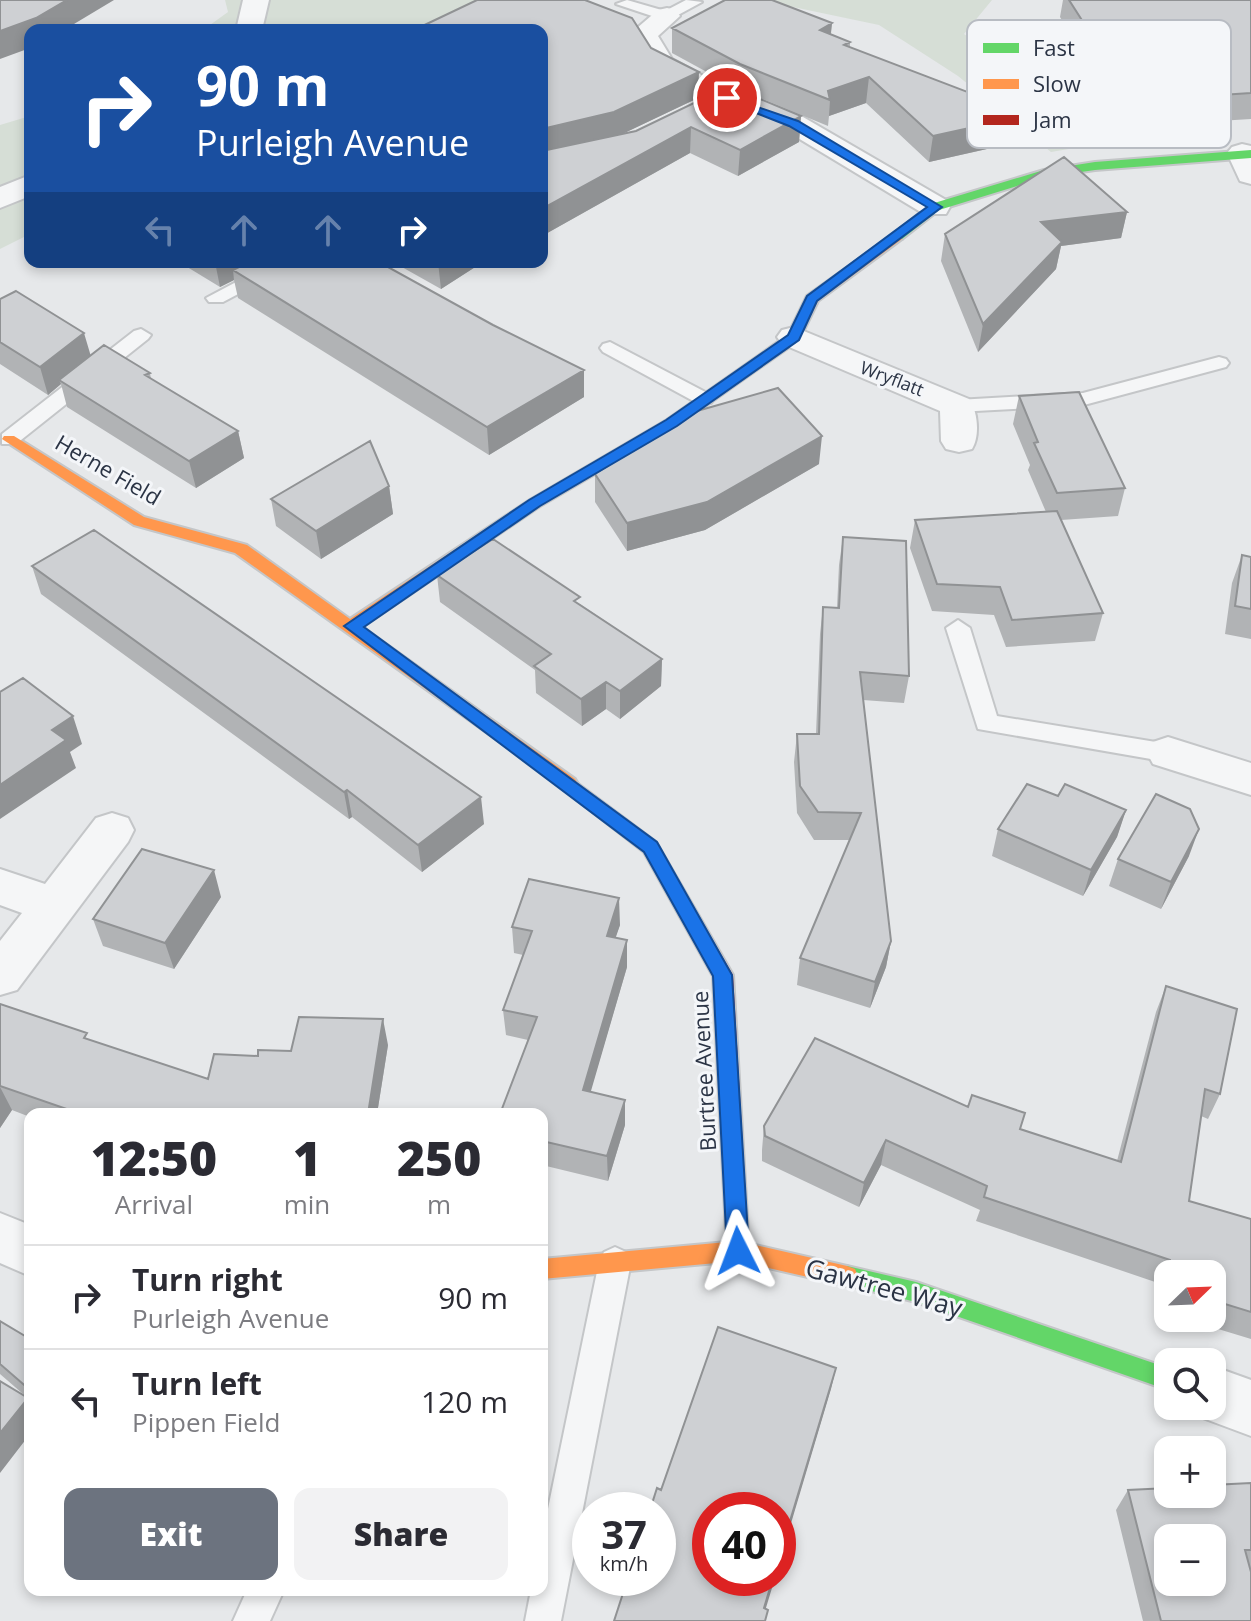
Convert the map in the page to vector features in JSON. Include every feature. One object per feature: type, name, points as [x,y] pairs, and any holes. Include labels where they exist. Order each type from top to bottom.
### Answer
[{"type":"street","points":[[250,24],[256,0]]},
{"type":"street","points":[[667,16],[643,34],[662,65],[727,98],[793,123],[935,207]]},
{"type":"street","points":[[700,112],[727,98]]},
{"type":"street","points":[[352,626],[535,503],[672,423],[794,337],[812,299],[935,207],[1044,174],[1248,161]]},
{"type":"street","points":[[0,199],[24,187]]},
{"type":"street","name":"Wryflatt","points":[[794,337],[840,360],[905,382],[957,406]]},
{"type":"street","points":[[957,406],[959,441]]},
{"type":"street","name":"Herne Field","points":[[9,439],[139,521],[241,549],[352,626]]},
{"type":"street","name":"Burtree Avenue","points":[[352,626],[650,847],[723,975],[738,1251]]},
{"type":"street","points":[[1168,753],[1251,779]]},
{"type":"street","points":[[0,976],[112,830]]},
{"type":"street","points":[[0,887],[54,905]]},
{"type":"street","points":[[0,1237],[24,1248]]},
{"type":"street","name":"Gawtree Way","points":[[548,1268],[738,1251],[916,1292],[1154,1374]]},
{"type":"street","points":[[1226,1399],[1251,1408]]},
{"type":"lane","points":[[624,4],[667,16],[694,2]]},
{"type":"lane","points":[[216,298],[277,268]]},
{"type":"lane","points":[[9,439],[141,335]]},
{"type":"lane","points":[[610,348],[704,399]]},
{"type":"lane","points":[[957,406],[1084,399],[1219,363]]},
{"type":"lane","points":[[958,628],[987,723],[1168,753]]},
{"type":"lane","points":[[543,1621],[615,1262]]},
{"type":"lane","points":[[251,1621],[263,1596]]},
{"type":"shaded area","points":[[225,0],[503,0],[457,24],[211,24],[228,12]]},
{"type":"shaded area","points":[[760,0],[992,0],[976,20],[967,20],[964,34],[967,36],[967,83],[879,25]]},
{"type":"shaded area","points":[[24,118],[24,237],[0,249],[0,125]]},
{"type":"shaded area","points":[[1046,148],[1074,148],[1051,152]]},
{"type":"building","points":[[0,0],[67,0],[36,18],[0,31]]},
{"type":"building","points":[[477,0],[585,0],[632,18],[651,48],[699,72],[614,112],[548,128],[548,24],[427,24]]},
{"type":"building","points":[[725,0],[772,0],[832,23],[820,30],[850,42],[844,45],[967,92],[967,128],[933,136],[869,77],[828,91],[830,100],[740,64],[672,28]]},
{"type":"building","points":[[1069,0],[1251,0],[1251,93],[1231,94],[1231,20],[1082,20]]},
{"type":"building","points":[[729,86],[801,116],[740,150],[691,127],[548,206],[548,150],[636,131]]},
{"type":"building","points":[[1064,157],[1127,212],[1041,222],[1062,242],[983,324],[945,234]]},
{"type":"building","points":[[390,268],[493,325],[584,370],[487,427],[233,270]]},
{"type":"building","points":[[16,291],[84,333],[40,367],[0,342],[0,299]]},
{"type":"building","points":[[104,345],[150,373],[145,375],[238,431],[189,461],[59,380]]},
{"type":"building","points":[[778,388],[822,436],[707,502],[627,523],[595,474],[690,413]]},
{"type":"building","points":[[1079,392],[1125,488],[1057,493],[1034,443],[1038,442],[1019,396]]},
{"type":"building","points":[[370,441],[389,486],[316,531],[271,499]]},
{"type":"building","points":[[1057,511],[1103,613],[1012,620],[1000,587],[937,584],[915,520]]},
{"type":"building","points":[[94,530],[481,797],[418,845],[347,790],[344,792],[32,566]]},
{"type":"building","points":[[843,537],[906,541],[909,676],[860,672],[891,941],[875,982],[800,958],[861,813],[818,812],[800,786],[797,734],[819,734],[823,607],[839,608]]},
{"type":"building","points":[[493,539],[580,597],[574,601],[662,659],[620,691],[606,682],[581,699],[534,666],[551,654],[437,575]]},
{"type":"building","points":[[1242,555],[1251,557],[1251,609],[1235,606]]},
{"type":"building","points":[[23,678],[73,716],[52,730],[66,740],[0,785],[0,692]]},
{"type":"building","points":[[1027,784],[1058,796],[1065,784],[1126,810],[1091,870],[998,829]]},
{"type":"building","points":[[1156,794],[1190,809],[1199,829],[1171,882],[1118,859]]},
{"type":"building","points":[[142,849],[214,870],[165,943],[93,919]]},
{"type":"building","points":[[529,879],[619,898],[607,936],[627,940],[583,1090],[625,1100],[607,1156],[548,1142],[548,1108],[502,1108],[537,1017],[503,1010],[532,931],[512,927]]},
{"type":"building","points":[[1166,986],[1237,1009],[1220,1094],[1205,1089],[1189,1201],[1251,1219],[1251,1312],[1226,1304],[1226,1260],[1170,1260],[984,1197],[987,1186],[886,1140],[864,1183],[765,1136],[764,1126],[815,1038],[968,1107],[972,1095],[1025,1113],[1020,1129],[1121,1162]]},
{"type":"building","points":[[0,1004],[87,1033],[84,1038],[208,1079],[214,1054],[258,1056],[258,1050],[291,1051],[299,1017],[383,1019],[369,1108],[64,1108],[0,1086]]},
{"type":"building","points":[[0,1321],[24,1335],[24,1385],[0,1364]]},
{"type":"building","points":[[718,1327],[836,1368],[796,1501],[796,1492],[692,1492],[692,1596],[768,1596],[765,1621],[614,1621],[622,1596],[676,1596],[676,1492],[656,1492],[657,1488],[661,1490]]},
{"type":"building","points":[[0,1381],[24,1396],[24,1403],[0,1433]]},
{"type":"building","points":[[1251,1483],[1251,1550],[1245,1550],[1251,1572],[1251,1621],[1161,1621],[1155,1596],[1226,1596],[1226,1524],[1154,1524],[1154,1593],[1128,1490],[1154,1489],[1154,1508],[1226,1508],[1226,1484]]},
{"type":"traffic: fast","points":[[897,236],[935,207],[1044,174],[1095,166],[1251,154]]},
{"type":"traffic: fast","points":[[847,1276],[916,1292],[1154,1374]]},
{"type":"traffic: slow","points":[[352,626],[535,503],[672,423],[794,337],[812,299],[897,236]]},
{"type":"traffic: slow","points":[[9,439],[139,521],[241,549],[569,784]]},
{"type":"traffic: slow","points":[[548,1268],[738,1251],[847,1276]]},
{"type":"traffic: jam","points":[[569,784],[650,847],[723,975],[738,1251]]},
{"type":"route","points":[[727,98],[793,123],[935,207],[812,299],[794,337],[672,423],[535,503],[352,626],[568,783],[650,847],[723,975],[738,1251]]}]
